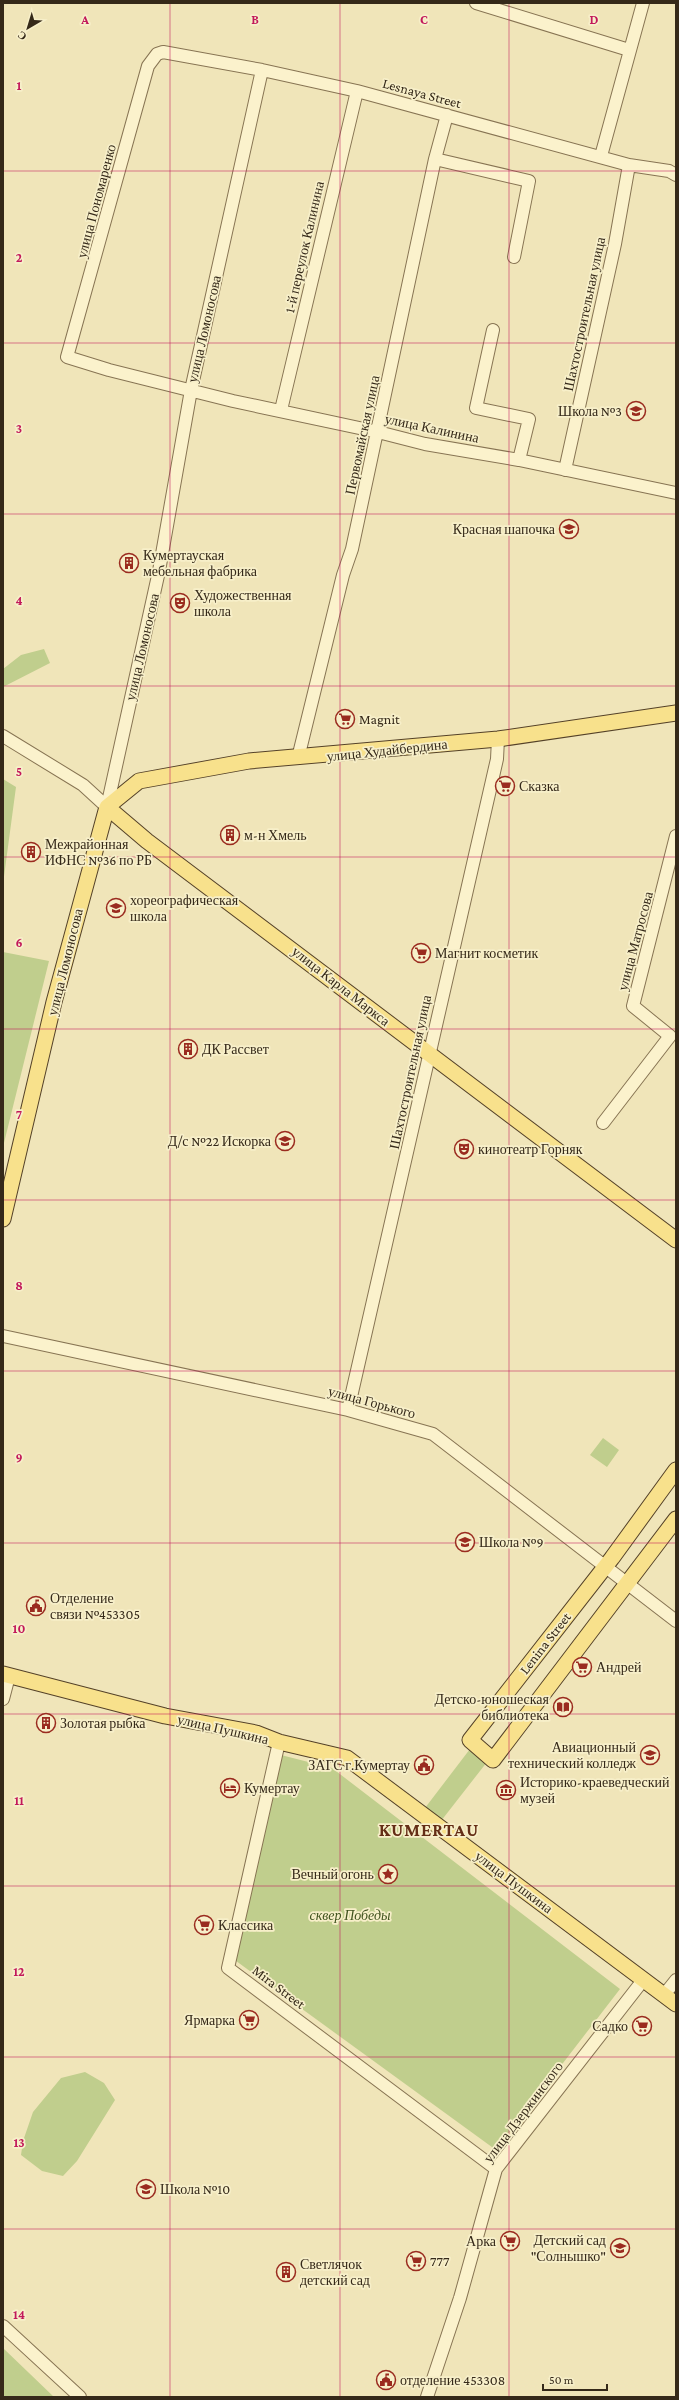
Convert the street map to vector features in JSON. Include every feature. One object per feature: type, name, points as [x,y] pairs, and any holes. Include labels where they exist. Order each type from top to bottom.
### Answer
[{"type":"main road","name":"улица Худайбердина","points":[[107,807],[139,781],[249,761],[298,758],[498,739],[676,713]]},
{"type":"main road","name":"улица Карла Маркса","points":[[107,807],[147,841],[676,1240]]},
{"type":"main road","name":"улица Ломоносова","points":[[3,1219],[54,1002],[107,807]]},
{"type":"main road","name":"Lenina Street","points":[[676,1470],[605,1566],[470,1740],[494,1760],[676,1519]]},
{"type":"main road","name":"улица Пушкина","points":[[6,1675],[166,1716],[256,1733],[279,1742],[347,1758],[670,1999]]},
{"type":"street","points":[[476,3],[629,50]]},
{"type":"street","points":[[601,156],[643,3]]},
{"type":"street","name":"Lesnaya Street","points":[[157,54],[163,52],[262,70],[357,91],[601,156],[629,165],[669,171],[676,175]]},
{"type":"street","name":"улица Пономаренко","points":[[68,357],[148,66],[157,54]]},
{"type":"street","name":"улица Ломоносова","points":[[107,807],[159,571],[191,390],[262,70]]},
{"type":"street","name":"1-й переулок Калинина","points":[[281,410],[357,91]]},
{"type":"street","name":"Первомайская улица","points":[[298,758],[343,575],[352,549],[435,159],[447,115]]},
{"type":"street","points":[[435,159],[529,181],[514,257]]},
{"type":"street","name":"Шахтостроительная улица","points":[[565,470],[615,244],[629,165]]},
{"type":"street","points":[[493,330],[476,408],[529,419],[520,460]]},
{"type":"street","name":"улица Калинина","points":[[68,357],[109,370],[233,401],[281,410],[425,444],[520,460],[676,493]]},
{"type":"street","name":"улица Карла Маркса","points":[[3,736],[83,785],[107,807]]},
{"type":"street","name":"Шахтостроительная улица","points":[[348,1410],[497,759],[498,739]]},
{"type":"street","name":"улица Матросова","points":[[603,1123],[673,1038],[633,1006],[674,857],[676,836]]},
{"type":"street","name":"улица Горького","points":[[3,1336],[348,1410],[433,1434],[676,1621]]},
{"type":"street","points":[[3,1699],[6,1675]]},
{"type":"street","name":"Mira Street","points":[[279,1742],[228,1968],[496,2169]]},
{"type":"street","name":"улица Дзержинского","points":[[427,2397],[460,2298],[496,2169],[644,1979]]},
{"type":"street","points":[[670,1999],[676,1980]]},
{"type":"street","points":[[3,2326],[80,2397]]},
{"type":"green space","points":[[44,649],[50,663],[3,687],[3,669],[21,655]]},
{"type":"green space","points":[[3,779],[16,787],[3,884]]},
{"type":"green space","points":[[3,952],[49,961],[3,1147]]},
{"type":"green space","points":[[603,1438],[619,1450],[607,1467],[590,1455]]},
{"type":"green space","points":[[470,1749],[487,1762],[441,1821],[425,1808]]},
{"type":"green space","name":"сквер Победы","points":[[277,1754],[332,1768],[620,1989],[496,2150],[232,1958]]},
{"type":"green space","points":[[85,2072],[104,2083],[115,2100],[77,2161],[63,2176],[42,2171],[21,2155],[23,2141],[33,2112],[61,2078]]},
{"type":"green space","points":[[3,2348],[54,2397],[3,2397]]},
{"type":"place","name":"Школа №3","points":[[636,411]]},
{"type":"place","name":"Красная шапочка","points":[[569,529]]},
{"type":"place","name":"Кумертауская мебельная фабрика","points":[[129,563]]},
{"type":"place","name":"Художественная школа","points":[[180,603]]},
{"type":"place","name":"Magnit","points":[[345,719]]},
{"type":"place","name":"Сказка","points":[[505,786]]},
{"type":"place","name":"м-н Хмель","points":[[230,835]]},
{"type":"place","name":"Межрайонная ИФНС №36 по РБ","points":[[31,852]]},
{"type":"place","name":"хореографическая школа","points":[[116,908]]},
{"type":"place","name":"Магнит косметик","points":[[421,953]]},
{"type":"place","name":"ДК Рассвет","points":[[188,1049]]},
{"type":"place","name":"Д/с №22 Искорка","points":[[285,1141]]},
{"type":"place","name":"кинотеатр Горняк","points":[[464,1149]]},
{"type":"place","name":"Школа №9","points":[[465,1542]]},
{"type":"place","name":"Отделение связи №453305","points":[[36,1606]]},
{"type":"place","name":"Андрей","points":[[582,1667]]},
{"type":"place","name":"Детско-юношеская библиотека","points":[[563,1707]]},
{"type":"place","name":"Золотая рыбка","points":[[46,1723]]},
{"type":"place","name":"Авиационный технический колледж","points":[[650,1755]]},
{"type":"place","name":"ЗАГС г.Кумертау","points":[[424,1765]]},
{"type":"place","name":"Кумертау","points":[[230,1788]]},
{"type":"place","name":"Историко-краеведческий музей","points":[[506,1790]]},
{"type":"place","name":"Вечный огонь","points":[[388,1874]]},
{"type":"place","name":"Классика","points":[[204,1925]]},
{"type":"place","name":"Ярмарка","points":[[249,2020]]},
{"type":"place","name":"Садко","points":[[642,2026]]},
{"type":"place","name":"Школа №10","points":[[146,2189]]},
{"type":"place","name":"Арка","points":[[510,2241]]},
{"type":"place","name":"Детский сад \"Солнышко\"","points":[[620,2248]]},
{"type":"place","name":"777","points":[[416,2261]]},
{"type":"place","name":"Светлячок детский сад","points":[[286,2272]]},
{"type":"place","name":"отделение 453308","points":[[386,2380]]},
{"type":"district","name":"KUMERTAU","points":[[429,1830]]}]
